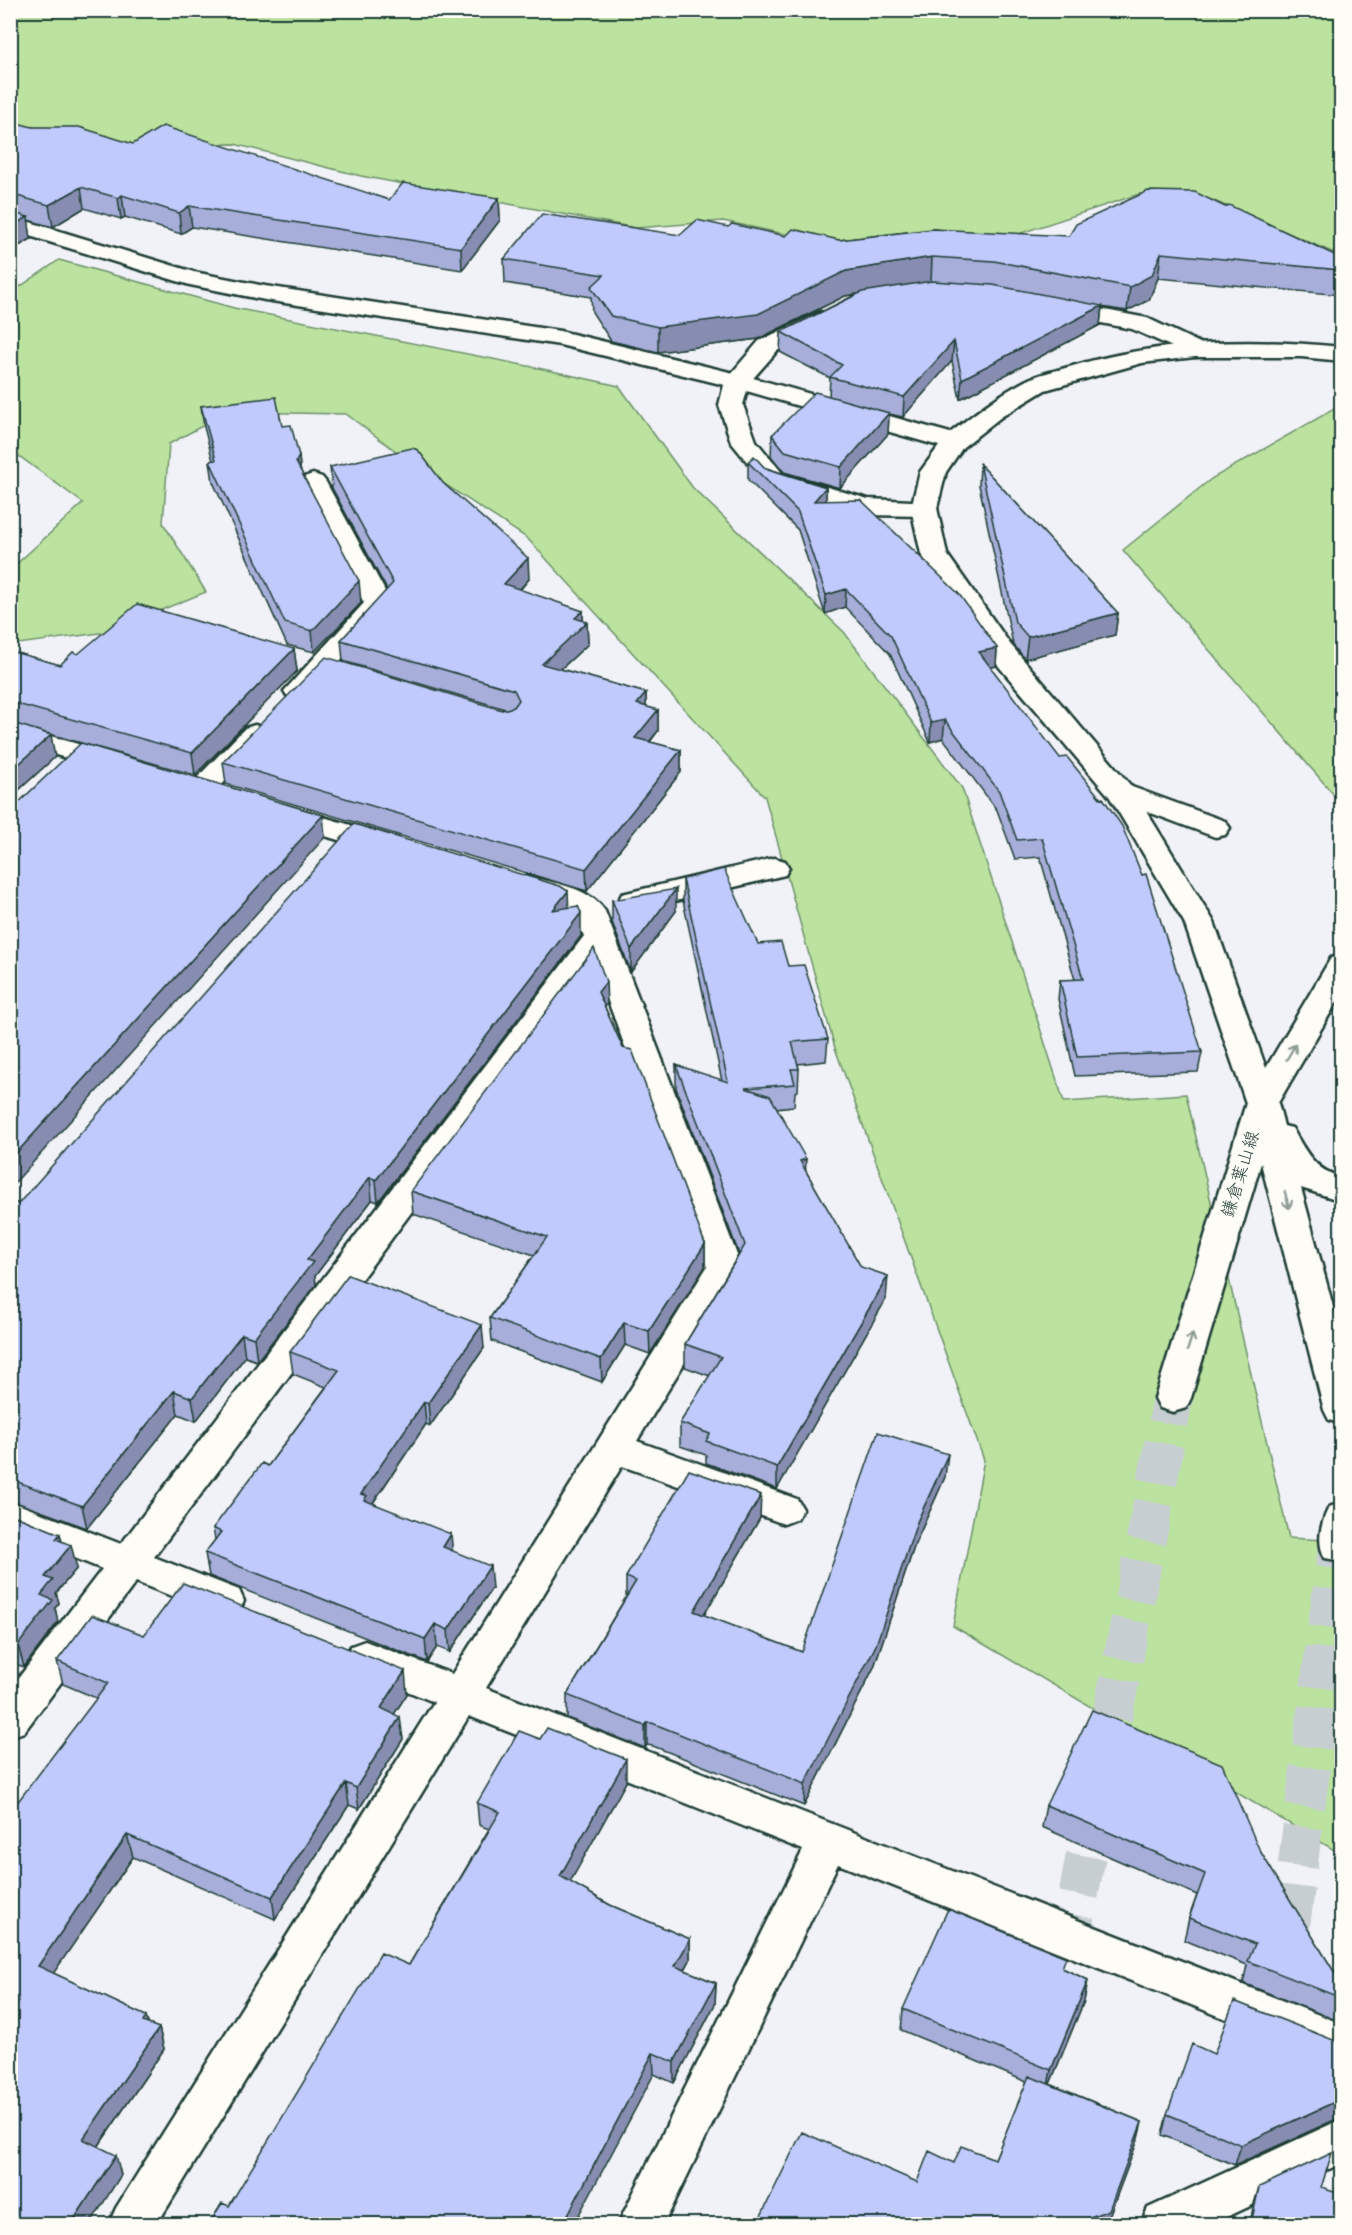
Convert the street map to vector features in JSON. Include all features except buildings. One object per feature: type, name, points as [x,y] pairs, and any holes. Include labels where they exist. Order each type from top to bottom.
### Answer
[{"type":"street","points":[[10,223],[190,278],[265,293],[560,338],[737,381],[954,442]]},
{"type":"street","points":[[1037,303],[1139,323],[1196,350]]},
{"type":"street","points":[[844,307],[768,346],[737,381],[730,405],[744,442],[774,480],[866,507],[924,508]]},
{"type":"street","points":[[1341,354],[1290,349],[1196,350],[1142,356],[1036,385],[992,412],[954,442],[933,472],[924,508],[934,554],[1000,650],[1122,792],[1199,922],[1262,1103],[1341,1410]]},
{"type":"street","points":[[202,789],[277,712],[333,670],[378,604],[313,482]]},
{"type":"street","points":[[290,657],[333,670]]},
{"type":"street","points":[[10,732],[68,763],[157,776],[241,801],[338,846],[415,854]]},
{"type":"street","points":[[1122,792],[1215,828]]},
{"type":"street","points":[[10,1720],[129,1563],[595,924],[774,868]]},
{"type":"street","points":[[132,2224],[725,1268],[595,924],[573,899],[494,876]]},
{"type":"street","name":"鎌倉葉山線","points":[[1173,1398],[1262,1103],[1341,965]]},
{"type":"street","points":[[1262,1103],[1297,1169],[1325,1186],[1341,1189]]},
{"type":"street","points":[[614,1449],[784,1509]]},
{"type":"street","points":[[10,1516],[261,1616]]},
{"type":"street","points":[[328,1642],[1341,2045]]},
{"type":"street","points":[[641,2224],[828,1842]]},
{"type":"street","points":[[1164,2224],[1341,2140]]},
{"type":"green space","points":[[11,11],[1341,11],[1341,256],[1212,200],[1139,194],[927,264],[723,221],[636,228],[361,176],[234,144],[53,145],[11,127]]},
{"type":"green space","points":[[59,260],[234,308],[619,386],[693,488],[844,632],[962,788],[1064,1102],[1186,1094],[1289,1538],[1341,1541],[1341,1854],[953,1626],[984,1460],[835,1048],[765,797],[527,538],[409,461],[346,414],[228,412],[169,444],[163,523],[206,592],[107,632],[11,645],[11,569],[83,503],[11,450],[11,293]]},
{"type":"green space","points":[[1341,405],[1341,803],[1123,550],[1211,479]]},
{"type":"tunnel","points":[[1056,2013],[1173,1398]]},
{"type":"tunnel","points":[[1275,2045],[1338,1547]]}]
